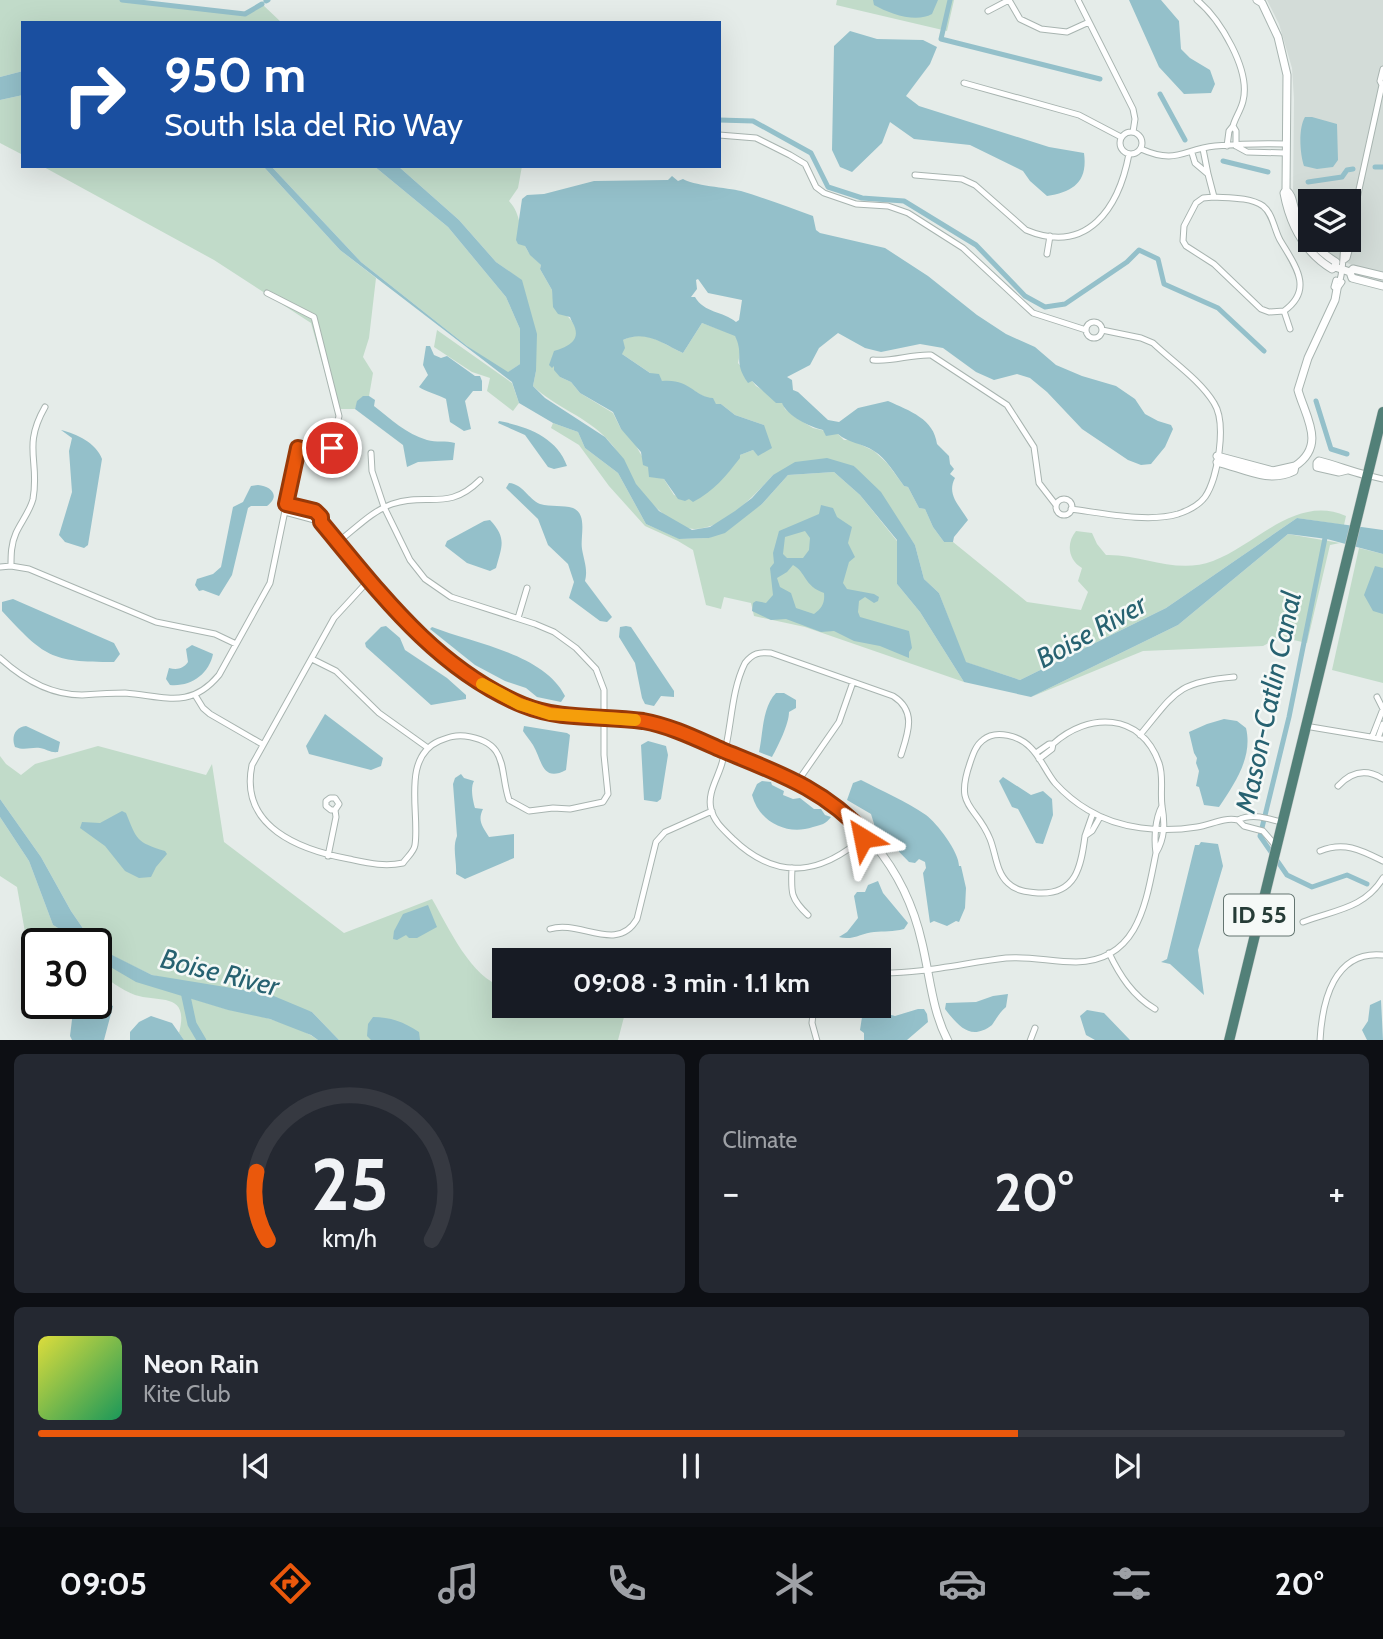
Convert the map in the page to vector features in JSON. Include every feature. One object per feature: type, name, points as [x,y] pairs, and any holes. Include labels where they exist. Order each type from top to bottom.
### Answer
[{"type":"highway","name":"ID 55","points":[[1229,1040],[1383,412]]},
{"type":"street","points":[[988,11],[1009,0],[1020,19],[1054,32],[1067,32],[1089,22]]},
{"type":"street","points":[[1078,0],[1133,108],[1133,132]]},
{"type":"street","points":[[1197,0],[1208,9],[1219,26],[1237,56],[1241,71],[1244,100],[1229,131],[1227,146]]},
{"type":"street","points":[[1261,1],[1278,37],[1286,75],[1284,194],[1296,231],[1308,250],[1332,269],[1353,269],[1383,276]]},
{"type":"street","points":[[1359,189],[1383,85],[1380,81],[1383,69]]},
{"type":"street","points":[[964,83],[1079,115],[1121,137]]},
{"type":"street","points":[[1233,126],[1236,131],[1236,146]]},
{"type":"street","points":[[1126,132],[1133,132],[1142,138],[1141,149],[1129,154],[1121,148],[1121,137],[1126,132]]},
{"type":"street","points":[[721,135],[756,138],[790,155],[805,164],[816,187],[824,193],[856,204],[888,206],[908,213],[963,248],[1033,313],[1086,330],[1088,335],[1096,337],[1102,330],[1099,323],[1094,322],[1088,325],[1086,330]]},
{"type":"street","points":[[1141,149],[1162,156],[1248,143],[1286,144]]},
{"type":"street","points":[[1236,146],[1247,152],[1285,153]]},
{"type":"street","points":[[1203,149],[1214,197]]},
{"type":"street","points":[[1192,153],[1195,163],[1208,174]]},
{"type":"street","points":[[915,175],[962,179],[975,185],[1026,230],[1064,237],[1080,234],[1102,216],[1119,192],[1129,154]]},
{"type":"street","points":[[1214,197],[1248,200],[1265,207],[1300,274],[1296,298],[1284,311],[1269,312],[1261,309],[1214,264],[1186,246],[1182,234],[1188,215],[1203,198],[1214,197]]},
{"type":"street","points":[[1047,254],[1050,236]]},
{"type":"street","points":[[1342,252],[1343,268],[1352,278],[1383,286]]},
{"type":"street","points":[[1217,459],[1272,477],[1294,471],[1295,466],[1306,456],[1312,435],[1311,423],[1298,390],[1308,358],[1335,300],[1337,289],[1340,288],[1349,252]]},
{"type":"street","points":[[0,658],[23,677],[50,690],[66,693],[124,693],[171,699],[195,695],[210,686],[219,675],[270,583],[298,448],[319,456],[326,455],[332,448],[339,416],[314,317],[267,293]]},
{"type":"street","points":[[1284,311],[1290,329]]},
{"type":"street","points":[[1071,509],[1142,517],[1180,514],[1204,498],[1217,459],[1220,417],[1214,403],[1153,343],[1102,330]]},
{"type":"street","points":[[873,360],[931,355],[999,398],[1012,411],[1034,447],[1039,483],[1056,505],[1057,512],[1066,515],[1071,509],[1070,503],[1065,500],[1056,505]]},
{"type":"street","points":[[11,566],[11,548],[15,535],[32,502],[35,485],[32,440],[36,423],[45,407]]},
{"type":"street","points":[[369,579],[334,618],[252,765],[249,782],[258,813],[273,830],[328,856],[386,866],[403,863],[415,848],[415,777],[428,748],[452,735],[475,738],[499,755],[509,800],[528,811],[570,809],[603,802],[608,794],[604,755],[604,690],[596,669],[565,640],[542,626],[462,601],[434,587],[413,565],[384,507],[372,471],[371,453]]},
{"type":"street","points":[[1306,456],[1317,463],[1319,461],[1340,466],[1383,479]]},
{"type":"street","points":[[338,542],[384,507],[405,501],[453,498],[463,494],[480,480]]},
{"type":"street","points":[[286,504],[315,511],[321,517],[321,522],[422,639],[451,663],[519,704],[542,712],[638,720],[660,725],[798,781],[832,803],[866,835],[889,865],[906,895],[918,927],[938,1015],[948,1040]]},
{"type":"street","points":[[285,512],[321,522]]},
{"type":"street","points":[[0,567],[29,569],[156,622],[215,634],[236,644]]},
{"type":"street","points":[[518,618],[527,588]]},
{"type":"street","points":[[866,835],[832,861],[792,868],[768,863],[747,852],[721,827],[712,811],[710,796],[724,751],[742,668],[748,659],[758,652],[771,653],[893,696],[905,707],[910,725],[901,755]]},
{"type":"street","points":[[312,659],[335,671],[379,713],[428,748]]},
{"type":"street","points":[[1140,735],[1171,698],[1184,687],[1198,681],[1234,677]]},
{"type":"street","points":[[798,781],[839,722],[853,682]]},
{"type":"street","points":[[195,695],[210,714],[262,744]]},
{"type":"street","points":[[1377,696],[1383,709],[1378,738]]},
{"type":"street","points":[[1037,756],[1052,749],[1053,744],[1074,727],[1098,721],[1124,726],[1140,735],[1153,750],[1161,768],[1164,828],[1156,853]]},
{"type":"street","points":[[1378,738],[1383,724]]},
{"type":"street","points":[[1305,726],[1378,738]]},
{"type":"street","points":[[1093,813],[1085,836],[1080,869],[1068,885],[1044,893],[1021,891],[1008,884],[999,870],[986,832],[964,797],[966,779],[975,750],[982,740],[999,734],[1026,743],[1062,790],[1100,817],[1129,826],[1192,828],[1226,819],[1238,820],[1246,816],[1281,822]]},
{"type":"street","points":[[1338,786],[1354,773],[1372,773],[1383,779]]},
{"type":"street","points":[[891,973],[1019,957],[1077,962],[1109,953],[1129,937],[1139,923],[1156,853],[1158,813],[1162,806]]},
{"type":"street","points":[[328,856],[335,810]]},
{"type":"street","points":[[550,929],[563,925],[617,936],[633,927],[659,836],[712,811]]},
{"type":"street","points":[[1085,836],[1092,831],[1100,817]]},
{"type":"street","points":[[1238,820],[1244,825],[1263,831],[1276,846]]},
{"type":"street","points":[[1320,851],[1347,846],[1367,852],[1383,861]]},
{"type":"street","points":[[792,868],[793,899],[808,915]]},
{"type":"street","points":[[1303,922],[1353,906],[1371,894],[1383,878]]},
{"type":"street","points":[[1109,953],[1129,987],[1144,1003],[1155,1009]]},
{"type":"street","points":[[1320,1040],[1323,1018],[1336,975],[1342,967],[1356,958],[1371,954],[1383,955]]},
{"type":"street","points":[[813,1018],[817,1040]]},
{"type":"street","points":[[1030,1040],[1035,1028]]},
{"type":"shaded area","points":[[1267,0],[1383,0],[1383,272],[1352,265],[1326,252],[1361,252],[1361,189],[1298,189],[1298,209],[1293,196],[1292,68],[1279,24]]},
{"type":"green space","points":[[0,0],[122,0],[245,14],[262,4],[280,21],[21,21],[21,72],[0,77]]},
{"type":"green space","points":[[837,0],[954,0],[947,31],[836,5]]},
{"type":"green space","points":[[21,95],[21,154],[0,143],[0,100]]},
{"type":"green space","points":[[46,168],[265,168],[340,250],[376,278],[369,338],[363,357],[373,373],[369,396],[360,399],[355,409],[335,409],[311,323],[214,260]]},
{"type":"green space","points":[[273,168],[376,168],[448,227],[506,297],[520,329],[520,364],[507,373],[467,346],[361,262]]},
{"type":"green space","points":[[400,168],[522,168],[518,188],[509,201],[518,218],[526,248],[541,265],[540,269],[552,290],[554,305],[576,328],[576,340],[552,357],[560,377],[613,413],[648,467],[664,479],[674,495],[688,499],[724,476],[740,455],[753,450],[756,453],[764,425],[735,415],[721,404],[716,404],[688,387],[662,381],[622,354],[623,340],[639,336],[647,336],[683,353],[702,323],[735,335],[741,348],[738,363],[756,386],[782,402],[785,409],[795,417],[813,428],[838,434],[844,440],[851,440],[874,451],[904,486],[908,487],[919,508],[925,509],[944,542],[953,542],[1027,602],[1081,610],[1088,592],[1078,581],[1082,568],[1074,561],[1070,551],[1076,531],[1092,533],[1106,555],[1186,566],[1199,565],[1229,554],[1293,516],[1328,511],[1346,516],[1344,525],[1297,518],[1166,608],[1020,680],[965,662],[939,593],[924,579],[915,545],[854,466],[773,475],[738,510],[706,528],[687,528],[662,513],[636,485],[620,456],[599,431],[533,386],[536,371],[521,280],[496,262],[459,220]]},
{"type":"green space","points":[[437,330],[512,383],[519,403],[513,411],[487,391],[490,378],[472,372],[434,347]]},
{"type":"green space","points":[[553,423],[578,432],[585,448],[618,473],[646,524],[680,539],[709,538],[762,504],[788,475],[834,472],[860,495],[897,541],[897,584],[920,612],[964,682],[805,627],[754,616],[751,603],[724,597],[721,609],[706,605],[693,550],[645,526],[609,486],[579,445],[551,428]]},
{"type":"green space","points":[[1288,534],[1340,543],[1330,545],[1307,643],[1280,637],[1263,646],[1143,651],[1031,697],[1178,625]]},
{"type":"green space","points":[[1359,548],[1383,554],[1383,683],[1332,670]]},
{"type":"green space","points":[[98,746],[206,775],[212,764],[224,842],[344,933],[432,899],[471,963],[492,982],[492,1018],[624,1018],[618,1040],[339,1040],[312,1012],[152,975],[112,956],[112,928],[83,928],[41,857],[0,799],[0,756],[21,775],[35,764]]},
{"type":"green space","points":[[0,817],[29,861],[53,925],[58,928],[24,928],[17,887],[0,876]]},
{"type":"green space","points":[[112,966],[158,987],[284,1024],[318,1040],[184,1040],[179,1033],[180,1010],[176,1005],[162,999],[135,995],[112,982]]},
{"type":"water","points":[[873,0],[938,0],[932,14],[918,18],[888,11],[874,5]]},
{"type":"water","points":[[1129,0],[1161,0],[1179,21],[1181,49],[1210,70],[1215,84],[1211,93],[1184,94],[1159,67]]},
{"type":"water","points":[[850,31],[877,39],[923,40],[937,47],[930,64],[906,96],[919,106],[1049,147],[1084,153],[1085,163],[1081,178],[1064,192],[1047,196],[1023,171],[970,145],[914,139],[890,122],[882,143],[852,172],[840,167],[832,150],[834,46]]},
{"type":"water","points":[[21,72],[21,95],[0,100],[0,77]]},
{"type":"water","points":[[1305,117],[1337,124],[1338,160],[1333,167],[1317,169],[1304,166],[1300,142]]},
{"type":"water","points":[[265,168],[273,168],[361,262],[467,346],[508,372],[520,364],[520,329],[506,297],[448,227],[376,168],[400,168],[459,220],[496,262],[522,280],[537,334],[533,386],[545,398],[605,437],[624,459],[636,484],[659,511],[692,530],[710,527],[735,511],[752,498],[773,475],[795,462],[827,458],[854,466],[881,492],[915,545],[924,579],[939,593],[966,662],[1020,680],[1166,608],[1297,518],[1383,530],[1383,554],[1327,539],[1288,534],[1178,625],[1031,697],[964,682],[920,612],[897,584],[897,540],[860,495],[834,472],[788,475],[762,504],[725,533],[709,538],[679,539],[646,524],[618,473],[585,448],[578,432],[553,423],[519,403],[512,382],[340,250]]},
{"type":"water","points":[[672,176],[678,181],[683,179],[750,194],[813,216],[816,230],[820,233],[885,248],[928,276],[977,315],[1006,334],[1035,347],[1056,365],[1116,386],[1135,399],[1145,414],[1171,425],[1173,429],[1165,447],[1151,464],[1141,465],[1128,460],[1082,429],[1030,378],[1017,374],[994,380],[976,372],[943,348],[920,344],[881,352],[865,348],[838,333],[819,348],[810,365],[787,377],[792,380],[793,390],[828,420],[839,422],[858,408],[888,401],[926,422],[935,435],[937,444],[949,456],[954,469],[950,474],[955,478],[953,495],[968,520],[953,542],[944,542],[925,509],[919,508],[908,487],[904,486],[878,454],[838,434],[826,436],[823,430],[806,424],[782,403],[776,403],[752,381],[748,383],[739,364],[739,349],[735,336],[702,323],[683,353],[654,339],[639,336],[623,340],[625,348],[622,354],[650,373],[659,374],[662,381],[679,382],[713,398],[716,404],[721,404],[735,415],[764,425],[772,448],[758,456],[753,450],[740,455],[719,483],[693,502],[689,499],[678,499],[664,479],[649,477],[641,452],[621,429],[613,412],[580,393],[571,382],[560,377],[554,366],[552,368],[549,365],[554,351],[573,341],[575,328],[570,317],[558,314],[553,307],[552,290],[540,269],[541,265],[525,246],[518,244],[516,240],[522,199],[527,195],[544,194],[594,181],[668,180]],"holes":[[[698,279],[708,293],[742,300],[739,320],[736,322],[708,309],[695,297],[691,297],[697,289],[696,280]]]},
{"type":"water","points":[[426,346],[430,346],[434,355],[441,358],[447,356],[475,376],[480,376],[482,391],[473,391],[465,401],[471,429],[464,431],[450,422],[446,399],[419,387],[428,375],[423,365]]},
{"type":"water","points":[[363,396],[375,400],[374,406],[412,434],[430,441],[455,443],[453,460],[418,462],[407,467],[403,445],[355,409],[357,401]]},
{"type":"water","points":[[499,421],[539,434],[556,447],[567,466],[554,469],[548,467],[525,435],[498,423]]},
{"type":"water","points":[[61,430],[85,440],[95,448],[102,459],[88,545],[84,548],[65,542],[59,535],[72,492],[69,451],[72,438]]},
{"type":"water","points":[[509,483],[518,486],[540,504],[569,507],[578,511],[582,520],[585,581],[612,617],[607,622],[600,621],[569,598],[574,582],[568,564],[548,545],[538,519],[506,488]]},
{"type":"water","points":[[251,486],[270,489],[274,495],[273,499],[267,506],[248,508],[232,575],[219,596],[199,591],[195,585],[197,579],[213,574],[221,567],[233,507],[243,502]]},
{"type":"water","points":[[821,505],[833,508],[837,517],[852,527],[848,543],[855,557],[849,562],[843,583],[847,589],[879,597],[874,603],[865,597],[859,601],[860,617],[909,631],[912,648],[909,658],[880,646],[854,641],[834,631],[821,632],[786,619],[771,620],[752,611],[753,603],[766,603],[773,595],[770,568],[774,563],[773,553],[779,531],[819,514]],"holes":[[[805,531],[810,538],[809,550],[803,558],[787,558],[783,554],[785,537]],[[793,565],[813,587],[824,593],[822,605],[814,614],[796,608],[791,593],[780,587],[777,578]]]},
{"type":"water","points":[[490,520],[499,532],[502,542],[496,568],[490,571],[467,563],[445,546],[447,541]]},
{"type":"water","points":[[1375,566],[1383,568],[1383,614],[1373,611],[1364,595]]},
{"type":"water","points":[[13,599],[114,643],[120,654],[114,662],[93,662],[76,661],[50,654],[39,647],[2,611],[2,602]]},
{"type":"water","points":[[386,626],[400,638],[405,650],[447,678],[466,695],[466,699],[431,705],[366,647],[365,643],[381,627]]},
{"type":"water","points":[[432,627],[524,660],[555,682],[565,696],[561,702],[537,697],[526,688],[505,681],[475,665],[430,629]]},
{"type":"water","points":[[620,627],[631,627],[674,691],[674,697],[661,696],[654,706],[645,704],[635,663],[619,637]]},
{"type":"water","points":[[192,645],[213,654],[208,668],[192,681],[170,685],[166,679],[169,668],[180,668],[188,662],[186,649]]},
{"type":"water","points":[[776,693],[784,693],[796,700],[796,708],[789,712],[785,729],[772,757],[759,752],[768,706]]},
{"type":"water","points":[[325,714],[383,758],[381,766],[371,770],[309,754],[306,746]]},
{"type":"water","points":[[1224,719],[1237,721],[1246,728],[1248,739],[1245,759],[1219,807],[1204,805],[1199,787],[1196,786],[1199,771],[1189,732]]},
{"type":"water","points":[[26,726],[60,742],[58,752],[15,747],[15,733]]},
{"type":"water","points":[[524,726],[570,735],[566,770],[552,774],[547,772],[523,731]]},
{"type":"water","points":[[648,741],[666,746],[668,755],[661,799],[657,802],[644,800],[641,745]]},
{"type":"water","points":[[461,774],[474,781],[474,805],[475,808],[483,809],[481,820],[489,837],[514,834],[514,858],[465,879],[456,874],[455,850],[457,836],[453,784],[455,778]]},
{"type":"water","points":[[1003,777],[1031,795],[1043,791],[1052,799],[1053,815],[1043,844],[1036,843],[1018,809],[1012,807],[999,781]]},
{"type":"water","points":[[861,780],[926,815],[947,838],[961,866],[966,888],[965,908],[959,922],[947,926],[934,921],[930,923],[923,873],[925,862],[919,859],[915,863],[909,862],[875,827],[871,814],[847,800],[853,783]]},
{"type":"water","points":[[762,781],[771,782],[784,791],[783,795],[793,799],[800,798],[831,817],[823,824],[803,829],[793,830],[775,824],[761,813],[752,795],[757,784]]},
{"type":"water","points":[[0,799],[41,857],[83,928],[58,928],[53,925],[29,861],[0,817]]},
{"type":"water","points":[[122,811],[126,813],[139,839],[167,854],[151,877],[139,878],[125,871],[105,846],[80,828],[82,822],[100,823]]},
{"type":"water","points":[[1201,842],[1218,844],[1223,866],[1198,950],[1204,995],[1170,964],[1161,962],[1167,959],[1195,845]]},
{"type":"water","points":[[878,881],[883,893],[908,923],[904,929],[839,937],[847,932],[858,918],[854,896],[857,892],[865,892],[868,885]]},
{"type":"water","points":[[428,905],[437,927],[417,938],[409,938],[406,935],[397,940],[393,939],[403,914]]},
{"type":"water","points":[[112,955],[152,975],[269,994],[312,1012],[339,1040],[318,1040],[270,1019],[228,1010],[136,982],[112,968]]},
{"type":"water","points":[[1008,994],[1006,1007],[992,1025],[978,1032],[960,1026],[945,1009],[946,1003],[976,1002]]},
{"type":"water","points":[[1381,1000],[1383,1040],[1367,1040],[1362,1030],[1368,1021],[1370,1005]]},
{"type":"water","points":[[924,1009],[928,1022],[907,1040],[864,1040],[864,1033],[860,1030],[862,1018],[895,1016]]},
{"type":"water","points":[[1087,1010],[1104,1013],[1130,1040],[1095,1040],[1086,1035],[1080,1016]]},
{"type":"water","points":[[151,1016],[172,1023],[184,1040],[130,1040],[130,1032],[139,1022]]},
{"type":"water","points":[[373,1017],[408,1025],[419,1032],[420,1040],[371,1040],[367,1036],[368,1024]]},
{"type":"water","points":[[72,1019],[110,1019],[104,1040],[72,1040]]},
{"type":"waterway","points":[[122,0],[245,14],[262,4]]},
{"type":"waterway","points":[[950,0],[941,39],[1100,79]]},
{"type":"waterway","points":[[1160,94],[1185,140]]},
{"type":"waterway","points":[[721,120],[753,121],[811,153],[828,187],[862,198],[904,201],[976,245],[1025,296],[1045,307],[1065,304],[1127,262],[1139,250],[1158,259],[1164,284],[1218,308],[1264,351]]},
{"type":"waterway","points":[[1223,161],[1268,172]]},
{"type":"waterway","points":[[1375,167],[1383,167]]},
{"type":"waterway","points":[[1308,182],[1342,177],[1347,170],[1353,169]]},
{"type":"waterway","points":[[1316,401],[1331,449],[1347,454]]},
{"type":"waterway","name":"Mason-Catlin Canal","points":[[1326,533],[1289,717],[1260,836],[1287,875],[1312,887],[1347,875],[1367,884]]},
{"type":"waterway","name":"Boise River","points":[[184,987],[192,1024],[201,1040]]},
{"type":"slow traffic","points":[[482,684],[519,704],[550,714],[635,720]]},
{"type":"route","points":[[332,448],[326,455],[319,456],[298,448],[286,504],[315,511],[321,517],[321,522],[396,611],[422,639],[451,663],[519,704],[550,714],[649,722],[677,730],[779,772],[809,787],[832,803],[855,822],[866,835],[863,838]]}]
